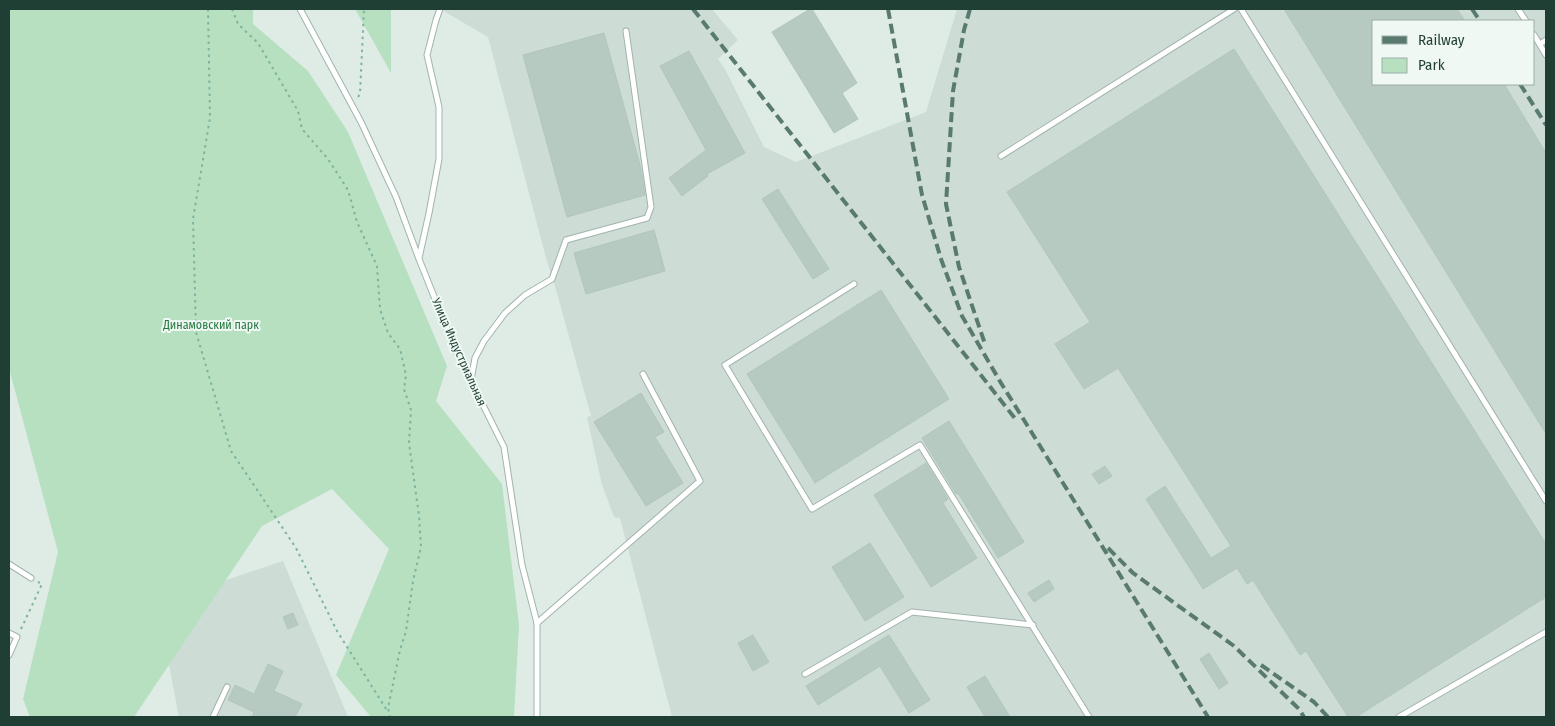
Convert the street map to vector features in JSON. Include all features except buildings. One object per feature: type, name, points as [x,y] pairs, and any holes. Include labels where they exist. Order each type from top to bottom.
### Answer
[{"type":"lane","name":"Улица Индустриальная","points":[[300,9],[351,104],[396,197],[455,349],[504,447],[522,565],[537,623],[537,717]]},
{"type":"lane","points":[[419,259],[439,159],[440,107],[427,55],[440,9]]},
{"type":"lane","points":[[1001,156],[1234,9]]},
{"type":"lane","points":[[1241,9],[1546,501]]},
{"type":"lane","points":[[1518,9],[1525,20]]},
{"type":"lane","points":[[471,380],[475,358],[484,342],[505,313],[525,295],[552,279],[566,240],[647,218],[651,207],[626,31]]},
{"type":"lane","points":[[1535,36],[1546,55]]},
{"type":"lane","points":[[1540,44],[1546,40]]},
{"type":"lane","points":[[854,284],[725,365],[812,509],[920,445],[1089,717]]},
{"type":"lane","points":[[537,623],[700,481],[643,374]]},
{"type":"lane","points":[[9,564],[31,578]]},
{"type":"lane","points":[[806,674],[912,612],[1033,625]]},
{"type":"lane","points":[[1399,717],[1546,632]]},
{"type":"lane","points":[[9,634],[17,638],[9,654]]},
{"type":"lane","points":[[213,717],[227,687]]},
{"type":"path","points":[[208,9],[210,118],[193,219],[196,332],[231,451],[296,548],[337,631],[389,716]]},
{"type":"path","points":[[232,9],[238,24],[258,43],[298,111],[302,129],[328,159],[348,190],[357,222],[377,266],[380,309],[388,333],[400,349],[406,375],[404,389],[410,410],[409,443],[419,516],[421,547],[413,581],[406,631],[400,650],[388,708],[389,716]]},
{"type":"path","points":[[351,104],[360,94],[364,9]]},
{"type":"path","points":[[17,638],[42,584],[31,578]]},
{"type":"shaded area","points":[[440,9],[712,9],[738,40],[718,59],[725,69],[764,147],[796,162],[926,112],[957,9],[1546,9],[1546,717],[672,717],[620,518],[614,517],[602,485],[587,417],[591,416],[546,258],[488,37]]},
{"type":"shaded area","points":[[283,561],[348,717],[179,717],[157,603]]},
{"type":"green space","name":"Динамовский парк","points":[[9,9],[253,9],[253,24],[308,71],[348,132],[447,366],[436,401],[502,484],[519,625],[514,717],[371,717],[336,675],[389,549],[332,489],[262,526],[134,717],[30,717],[23,699],[58,552],[9,368]]},
{"type":"green space","points":[[355,9],[391,9],[391,73]]},
{"type":"railway","points":[[693,9],[1017,421]]},
{"type":"railway","points":[[888,9],[922,195],[941,259],[962,316],[1001,383],[1208,717]]},
{"type":"railway","points":[[970,9],[964,30],[953,91],[946,204],[959,267],[985,344]]},
{"type":"railway","points":[[1472,9],[1479,20]]},
{"type":"railway","points":[[1521,85],[1546,125]]},
{"type":"railway","points":[[1108,548],[1133,573],[1234,646],[1299,709],[1304,717]]},
{"type":"railway","points":[[1261,665],[1314,702],[1328,717]]}]
